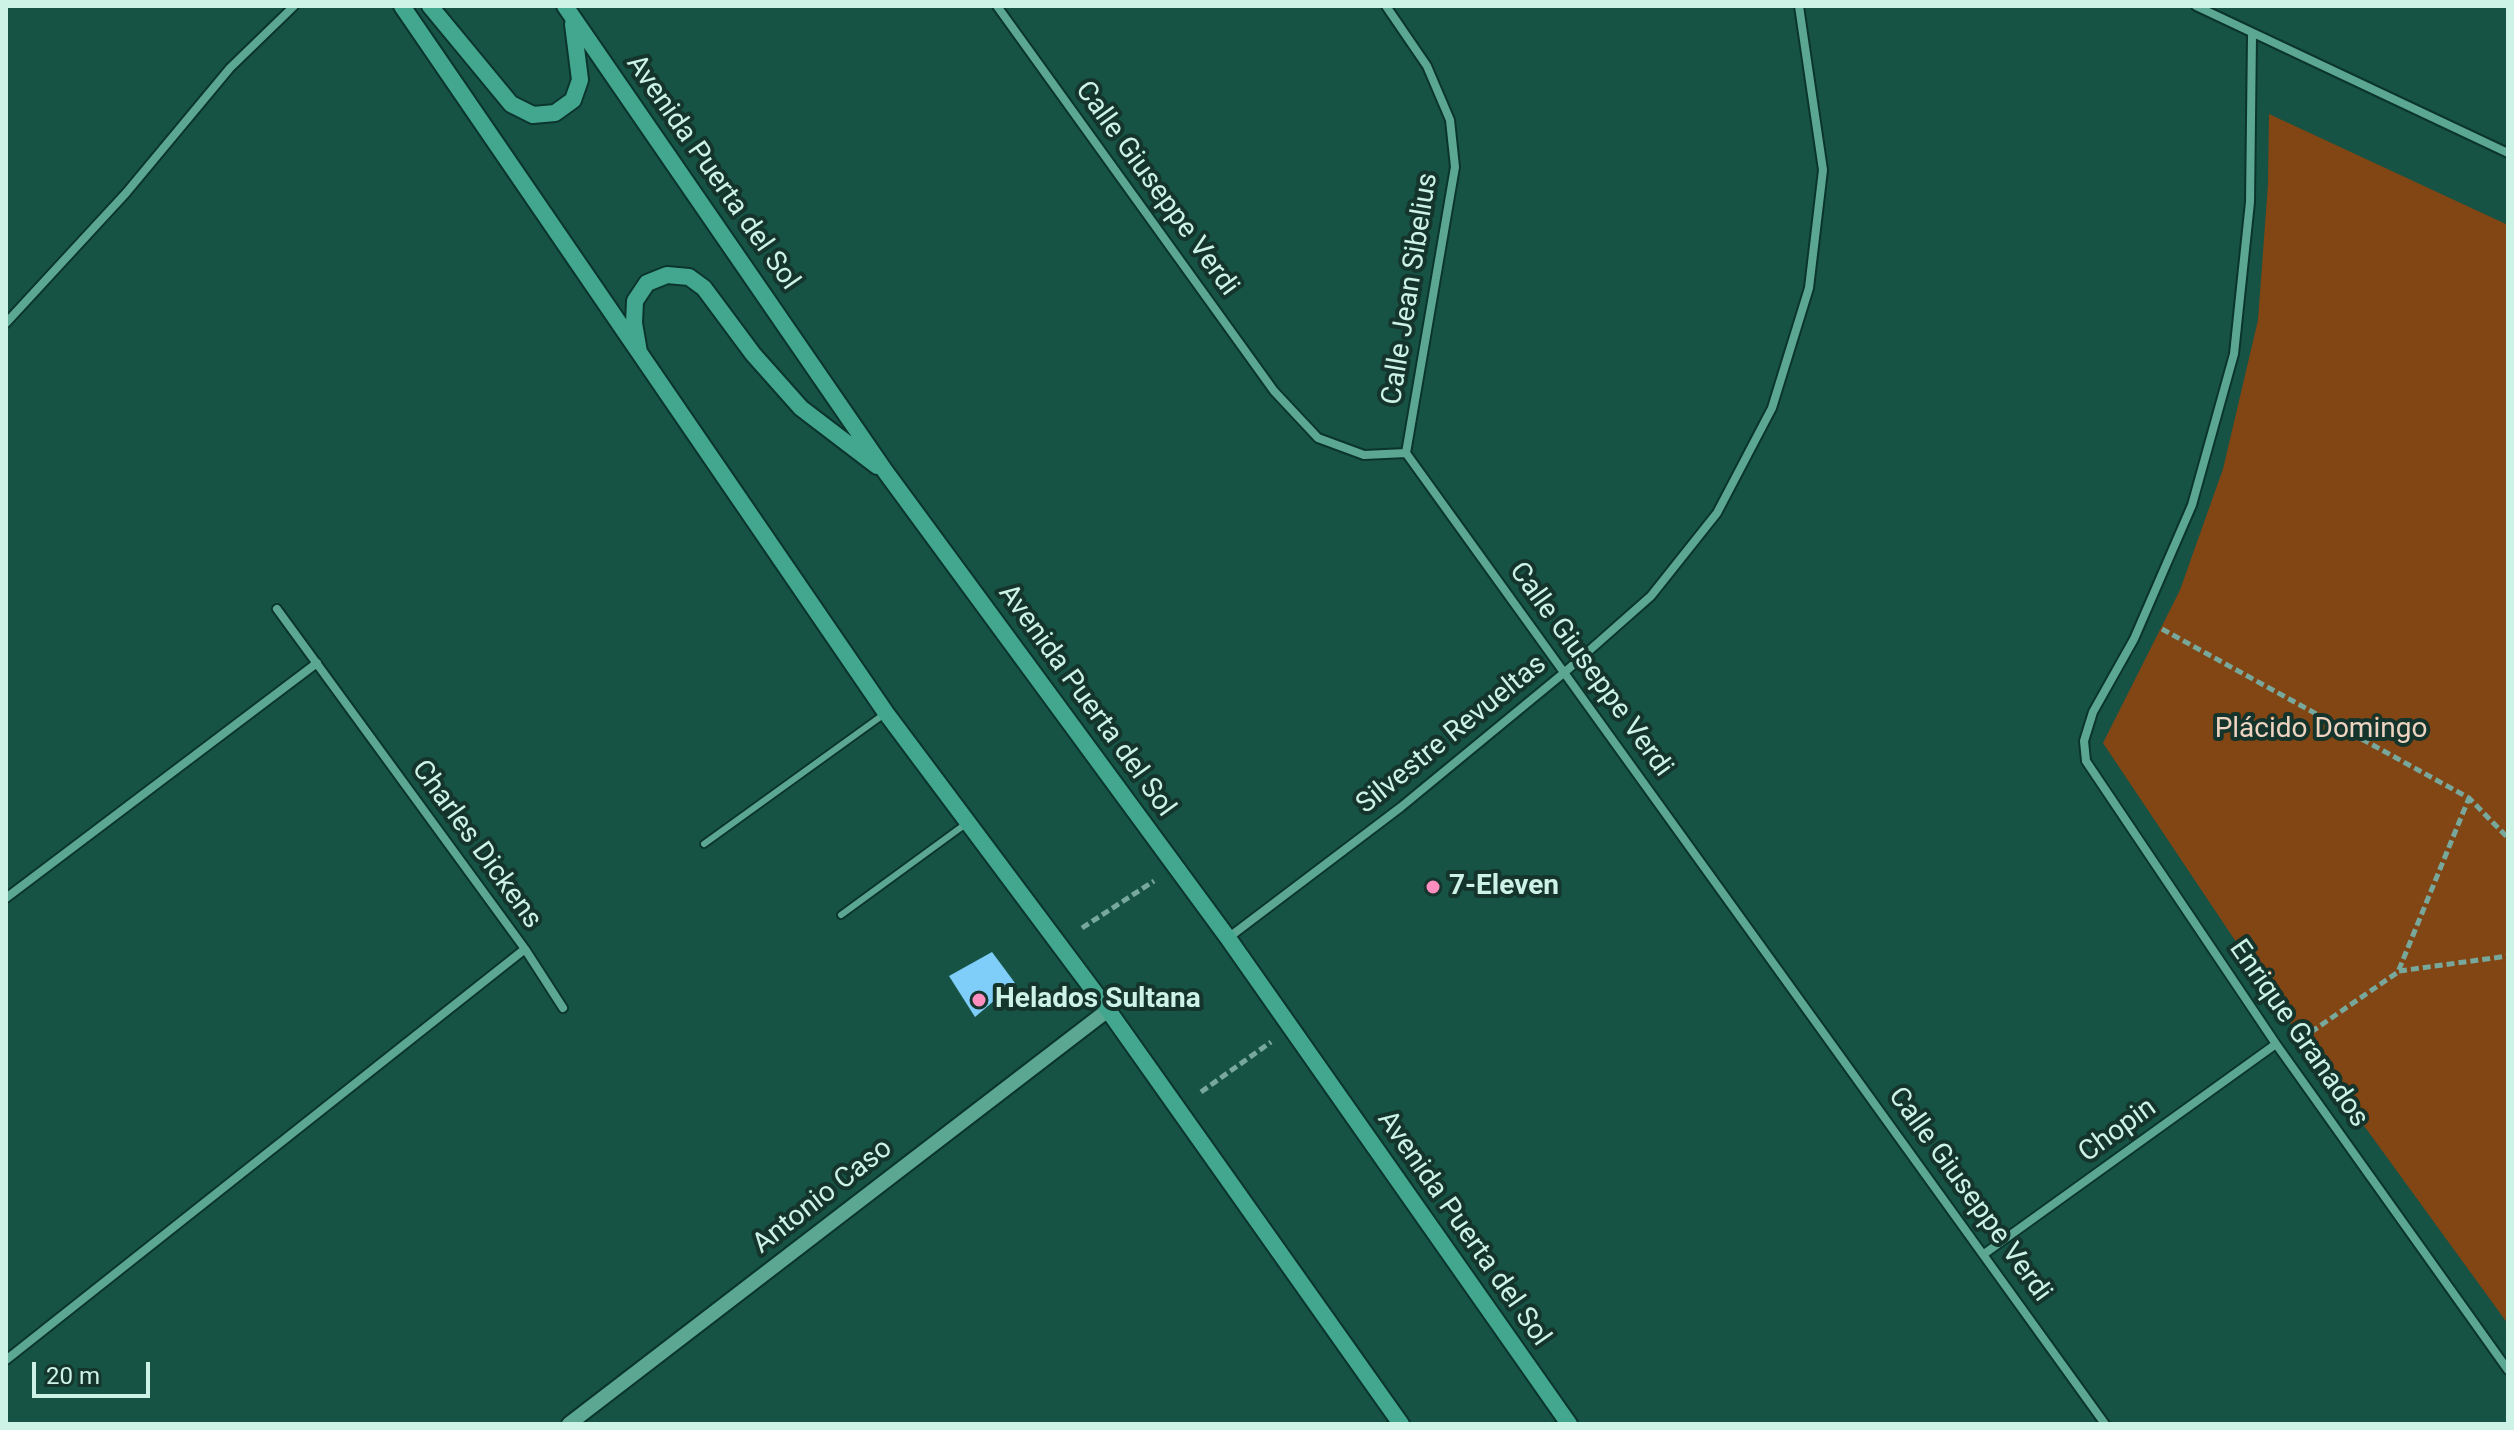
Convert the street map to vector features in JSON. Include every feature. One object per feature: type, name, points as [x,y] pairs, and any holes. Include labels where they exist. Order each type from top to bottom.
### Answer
[{"type":"main road","points":[[402,6],[640,359],[886,713],[1108,1010],[1401,1424]]},
{"type":"main road","points":[[430,6],[511,104],[533,115],[555,113],[573,100],[580,80],[568,11]]},
{"type":"main road","name":"Avenida Puerta del Sol","points":[[568,11],[885,471],[1228,938],[1569,1424]]},
{"type":"main road","points":[[640,359],[634,323],[635,301],[647,283],[667,275],[689,277],[704,288],[753,354],[801,408],[844,444],[885,471]]},
{"type":"street","points":[[6,323],[126,193],[230,68],[294,6]]},
{"type":"street","name":"Calle Giuseppe Verdi","points":[[997,6],[1283,400],[1318,438],[1364,455],[1406,453],[2105,1424]]},
{"type":"street","name":"Calle Jean Sibelius","points":[[1386,6],[1427,66],[1450,120],[1455,167],[1406,453]]},
{"type":"street","name":"Silvestre Revueltas","points":[[1228,938],[1401,807],[1565,672],[1651,596],[1717,513],[1772,408],[1809,288],[1823,170],[1799,6]]},
{"type":"street","points":[[2196,6],[2252,36],[2508,153]]},
{"type":"street","name":"Enrique Granados","points":[[2252,36],[2250,202],[2234,354],[2192,505],[2134,639],[2093,712],[2084,741],[2086,761],[2099,785],[2276,1044],[2508,1370]]},
{"type":"street","name":"Charles Dickens","points":[[6,1360],[525,949],[277,609]]},
{"type":"street","points":[[6,898],[317,663]]},
{"type":"street","points":[[525,949],[563,1008]]},
{"type":"street","name":"Antonio Caso","points":[[569,1424],[1108,1010]]},
{"type":"street","name":"Chopin","points":[[1984,1254],[2276,1044]]},
{"type":"lane","points":[[704,844],[886,713]]},
{"type":"lane","points":[[841,915],[968,822]]},
{"type":"path","points":[[2161,628],[2469,798],[2508,838]]},
{"type":"path","points":[[2398,972],[2469,798]]},
{"type":"path","points":[[1057,943],[1175,867]]},
{"type":"path","points":[[2301,1039],[2398,972],[2508,956]]},
{"type":"path","points":[[1177,1109],[1291,1028]]},
{"type":"green space","name":"Plácido Domingo","points":[[2269,114],[2508,225],[2508,1324],[2301,1039],[2103,743],[2180,590],[2223,469],[2258,320],[2268,184]]},
{"type":"building","name":"Helados Sultana","points":[[992,952],[1015,983],[975,1017],[949,976]]},
{"type":"place","name":"7-Eleven","points":[[1433,887]]},
{"type":"place","name":"Helados Sultana","points":[[979,1000]]}]
